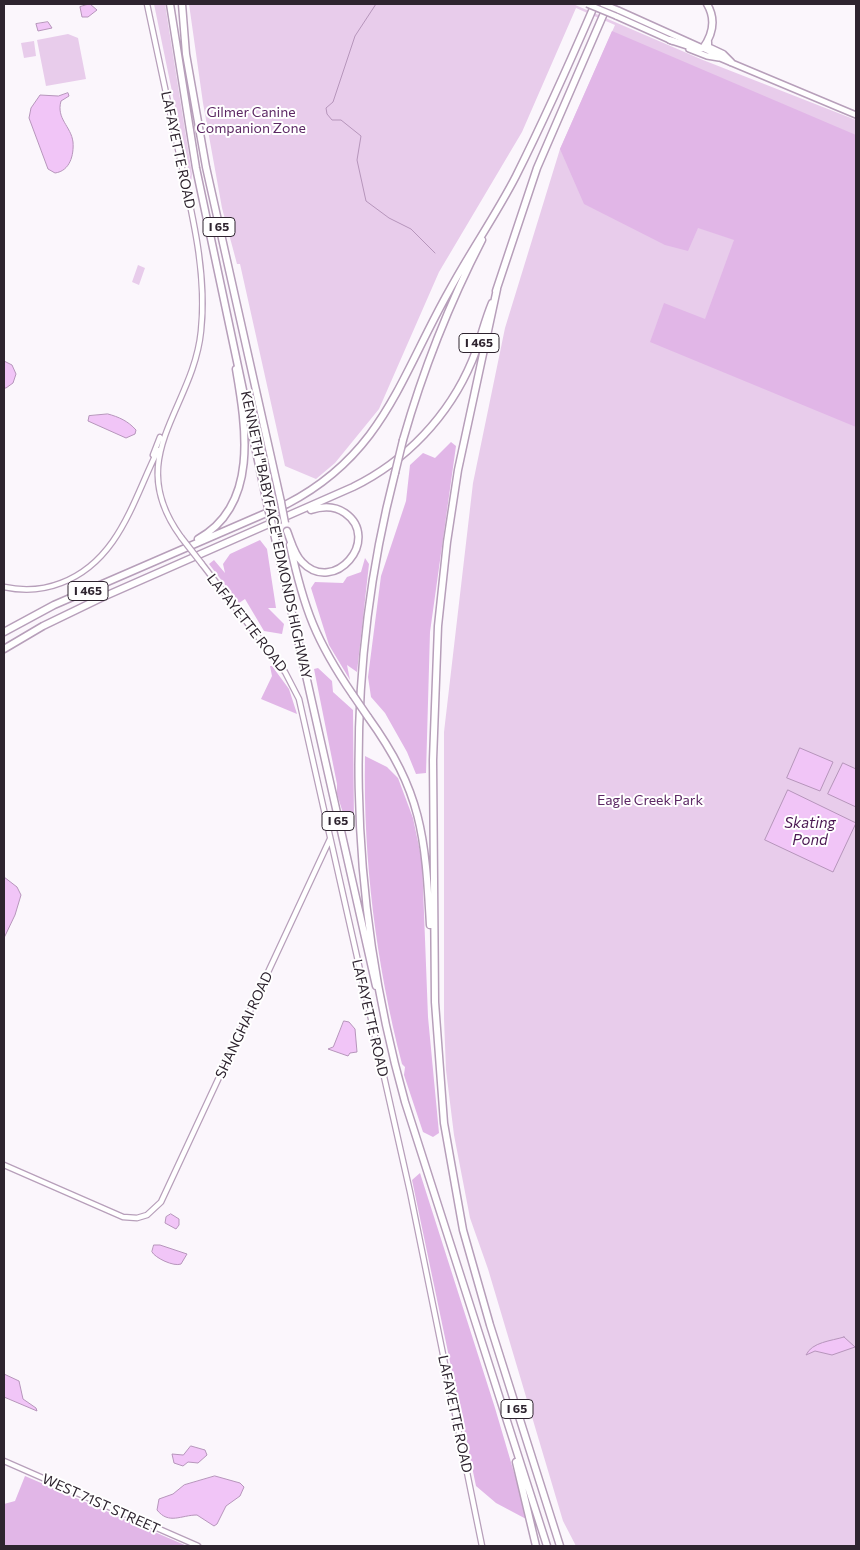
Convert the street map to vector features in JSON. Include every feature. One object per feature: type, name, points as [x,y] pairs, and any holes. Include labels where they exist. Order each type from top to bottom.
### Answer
[{"type":"highway","name":"KENNETH \"BABYFACE\" EDMONDS HIGHWAY","points":[[170,4],[192,143],[268,508],[368,957],[395,1063]]},
{"type":"highway","name":"KENNETH \"BABYFACE\" EDMONDS HIGHWAY","points":[[182,4],[186,54],[206,167],[286,527],[309,620],[325,653],[402,770],[420,821],[426,855],[433,966]]},
{"type":"highway","name":"I 465","points":[[4,632],[49,608],[297,499],[331,476],[361,447],[392,404],[447,293],[505,194],[539,127],[595,4]]},
{"type":"highway","name":"I 465","points":[[4,648],[50,622],[356,486],[383,470],[406,452],[436,421],[460,386],[479,344],[537,168],[608,4]]},
{"type":"highway","points":[[707,4],[713,21],[708,47],[723,54],[732,62]]},
{"type":"highway","points":[[670,40],[698,50],[703,48],[708,40]]},
{"type":"highway","points":[[395,1063],[376,966],[366,893],[360,816],[359,751],[361,687],[368,615],[382,531],[395,473],[425,369],[449,307],[505,194]]},
{"type":"highway","points":[[433,966],[433,727],[440,602],[458,470],[497,289]]},
{"type":"highway","points":[[173,553],[203,537],[216,526],[232,506],[242,481],[244,448],[242,415],[228,317]]},
{"type":"highway","points":[[200,554],[312,510],[325,507],[339,510],[351,518],[358,531],[358,545],[353,558],[343,567],[330,572],[319,571],[301,561],[286,527]]},
{"type":"highway","name":"I 65","points":[[433,966],[441,1099],[458,1206],[474,1272],[560,1546]]},
{"type":"highway","name":"I 65","points":[[395,1063],[504,1415],[547,1546]]},
{"type":"highway","points":[[504,1415],[536,1546]]},
{"type":"highway","points":[[544,1492],[566,1546]]},
{"type":"main road","name":"LAFAYETTE ROAD","points":[[147,4],[192,210],[203,293],[201,333],[195,360],[161,441],[158,468],[160,495],[167,514],[181,537],[285,672],[296,691],[331,838],[410,1192],[482,1546]]},
{"type":"main road","points":[[587,4],[706,56],[732,62],[856,115]]},
{"type":"main road","points":[[603,4],[703,48],[720,58]]},
{"type":"main road","points":[[145,476],[159,440],[167,428]]},
{"type":"main road","points":[[4,587],[43,588],[77,576],[104,555],[115,540],[126,519],[161,441]]},
{"type":"main road","name":"SHANGHAI ROAD","points":[[4,1164],[123,1217],[137,1218],[154,1210],[161,1202],[195,1132],[331,838]]},
{"type":"main road","name":"WEST 71ST STREET","points":[[4,1461],[198,1546]]},
{"type":"green space","points":[[154,4],[165,4],[192,174],[191,184]]},
{"type":"green space","name":"Eagle Creek Park","points":[[189,4],[573,4],[703,60],[856,120],[856,1546],[576,1546],[563,1521],[488,1269],[470,1218],[454,1135],[446,1070],[444,1019],[444,732],[473,483],[505,328],[560,149],[615,25],[576,8],[522,132],[439,272],[379,409],[335,463],[316,479],[285,466],[240,264],[237,264],[222,208],[203,103]]},
{"type":"green space","points":[[68,34],[78,38],[86,79],[46,86],[37,40]]},
{"type":"green space","points":[[34,41],[36,56],[24,58],[21,43]]},
{"type":"green space","points":[[138,265],[145,268],[139,285],[132,282]]},
{"type":"shaded area","points":[[612,31],[856,135],[856,427],[650,342],[664,303],[705,319],[734,240],[698,228],[688,251],[665,245],[584,204],[560,149]]},
{"type":"shaded area","points":[[451,442],[456,446],[430,632],[426,773],[416,774],[407,752],[385,713],[371,697],[368,677],[381,576],[406,501],[410,465],[423,453],[435,458]]},
{"type":"shaded area","points":[[260,540],[267,549],[276,608],[268,608],[284,624],[282,634],[264,631],[245,599],[239,603],[209,564],[214,560],[225,573],[223,564],[230,554]]},
{"type":"shaded area","points":[[365,558],[369,564],[357,672],[347,665],[350,680],[329,645],[311,588],[315,582],[343,583],[347,577],[361,572]]},
{"type":"shaded area","points":[[270,666],[272,666],[289,689],[297,714],[261,699],[272,676]]},
{"type":"shaded area","points":[[318,668],[332,681],[333,692],[353,710],[354,825],[347,826],[337,794],[337,784],[314,669]]},
{"type":"shaded area","points":[[365,756],[387,767],[398,778],[413,818],[422,861],[428,1017],[439,1133],[433,1137],[423,1132],[404,1075],[405,1067],[402,1064],[393,1026],[378,950],[366,834]]},
{"type":"shaded area","points":[[420,1173],[495,1408],[528,1520],[496,1503],[476,1486],[412,1180]]},
{"type":"shaded area","points":[[25,1476],[187,1546],[4,1546],[4,1504],[15,1501]]},
{"type":"water","points":[[90,4],[97,10],[88,17],[82,17],[80,7]]},
{"type":"water","points":[[48,22],[52,28],[38,31],[36,24]]},
{"type":"water","points":[[68,93],[69,96],[61,101],[60,113],[72,136],[73,152],[68,166],[55,173],[48,169],[29,118],[31,108],[40,95],[58,96]]},
{"type":"water","points":[[4,361],[12,365],[16,374],[13,383],[6,388],[4,388]]},
{"type":"water","points":[[108,414],[130,424],[136,430],[135,434],[126,438],[88,421],[89,416]]},
{"type":"water","points":[[800,748],[833,762],[820,791],[787,778]]},
{"type":"water","points":[[843,763],[856,769],[856,807],[828,794]]},
{"type":"water","name":"Skating Pond","points":[[788,790],[856,823],[833,872],[765,840]]},
{"type":"water","points":[[4,877],[17,887],[21,895],[15,915],[4,938]]},
{"type":"water","points":[[344,1021],[349,1022],[355,1029],[357,1052],[350,1053],[348,1056],[328,1049],[333,1047]]},
{"type":"water","points":[[171,1214],[179,1219],[179,1225],[176,1229],[165,1223],[166,1217]]},
{"type":"water","points":[[154,1245],[160,1245],[187,1254],[181,1264],[170,1263],[152,1252]]},
{"type":"water","points":[[844,1337],[855,1347],[832,1355],[815,1351],[806,1355],[817,1345]]},
{"type":"water","points":[[4,1374],[19,1381],[23,1399],[36,1408],[37,1411],[4,1397]]},
{"type":"water","points":[[191,1446],[205,1450],[207,1455],[198,1463],[188,1462],[183,1466],[174,1463],[172,1454],[183,1455]]},
{"type":"water","points":[[215,1476],[240,1483],[244,1487],[240,1496],[226,1506],[217,1524],[214,1526],[197,1515],[171,1518],[162,1515],[157,1510],[159,1499],[173,1494],[184,1485]]},
{"type":"waterway","points":[[376,4],[355,36],[333,102],[326,108],[327,114],[332,120],[341,120],[361,136],[357,160],[366,201],[389,218],[411,229],[435,253]]},
{"type":"park label","name":"Gilmer Canine Companion Zone","points":[[251,120]]}]
